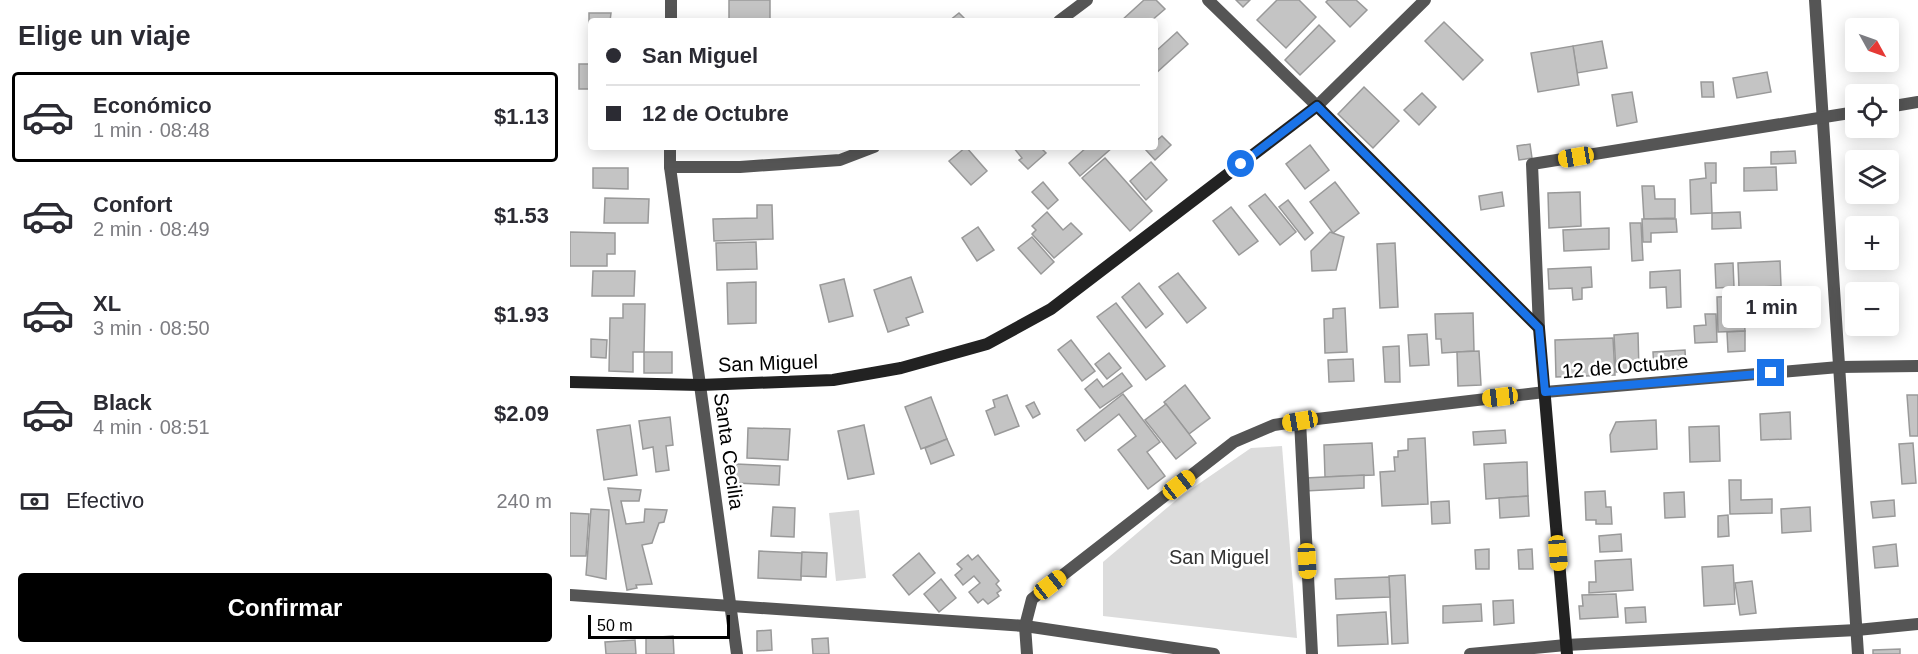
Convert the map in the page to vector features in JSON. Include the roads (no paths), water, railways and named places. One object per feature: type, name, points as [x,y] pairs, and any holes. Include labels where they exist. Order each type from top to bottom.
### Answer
[{"type":"street","points":[[671,0],[671,18]]},
{"type":"street","points":[[1063,18],[1087,0]]},
{"type":"street","points":[[1208,0],[1539,328]]},
{"type":"street","points":[[1317,106],[1425,0]]},
{"type":"street","points":[[1815,0],[1858,654]]},
{"type":"street","points":[[1899,105],[1918,102]]},
{"type":"street","name":"San Miguel","points":[[570,382],[700,385],[833,380],[901,368],[987,344],[1051,309],[1317,106]]},
{"type":"street","points":[[1567,650],[1539,328],[1532,164],[1845,114]]},
{"type":"street","name":"Santa Cecilia","points":[[670,150],[670,167],[737,654]]},
{"type":"street","points":[[670,167],[740,167],[840,160],[866,150]]},
{"type":"street","name":"12 de Octubre","points":[[1025,626],[1032,599],[1234,442],[1274,425],[1545,392],[1839,367],[1918,366]]},
{"type":"street","points":[[1300,421],[1312,654]]},
{"type":"street","points":[[570,595],[1025,626],[1214,654]]},
{"type":"street","points":[[1470,654],[1567,650],[1918,624]]},
{"type":"street","points":[[1025,626],[1027,654]]}]
